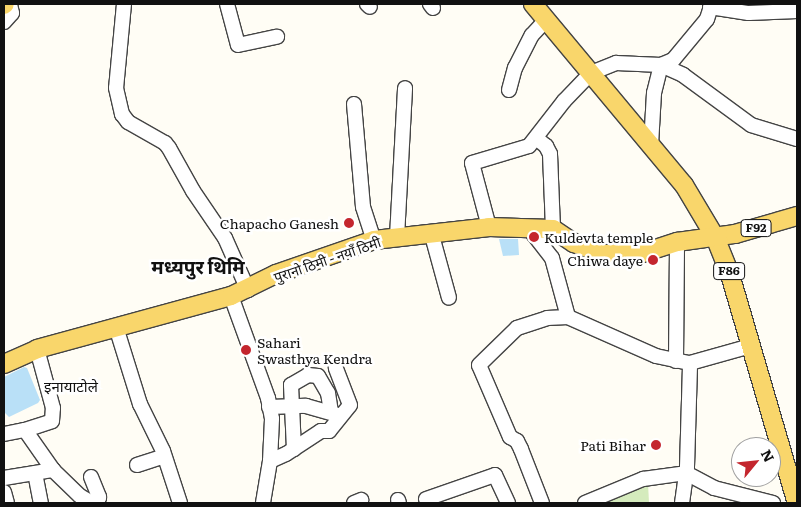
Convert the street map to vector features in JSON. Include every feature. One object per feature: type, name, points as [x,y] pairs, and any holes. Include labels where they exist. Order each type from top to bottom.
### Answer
[{"type":"main road","name":"F86","points":[[533,4],[684,185],[715,237],[726,262],[797,503]]},
{"type":"main road","name":"F92","points":[[553,229],[574,243],[605,254],[644,253],[677,242],[735,234],[797,216]]},
{"type":"main road","name":"पुरानो ठिमी - नयाँ ठिमी","points":[[4,364],[38,349],[231,296],[248,290],[276,274],[374,240],[490,226],[553,229]]},
{"type":"street","points":[[4,22],[12,13],[10,4]]},
{"type":"street","points":[[124,4],[116,88],[122,114],[128,122],[165,143],[169,148],[193,191],[225,238],[248,290]]},
{"type":"street","points":[[227,4],[238,45],[277,37]]},
{"type":"street","points":[[661,65],[672,60],[707,19],[711,5],[749,12],[797,11]]},
{"type":"street","points":[[509,90],[515,68],[532,35],[546,20]]},
{"type":"street","points":[[490,226],[472,163],[529,146],[564,101],[591,73],[616,63],[661,65],[683,75],[751,125],[797,139]]},
{"type":"street","points":[[651,144],[654,93],[661,65]]},
{"type":"street","points":[[397,237],[405,88]]},
{"type":"street","points":[[354,104],[363,207],[374,240]]},
{"type":"street","points":[[536,138],[546,146],[550,154],[553,229]]},
{"type":"street","points":[[533,228],[534,235],[552,258],[568,317]]},
{"type":"street","points":[[431,232],[449,298]]},
{"type":"street","points":[[677,242],[683,362],[690,404],[686,473],[682,503]]},
{"type":"street","points":[[231,296],[269,407],[272,427],[270,461],[263,503]]},
{"type":"street","points":[[542,503],[521,449],[516,440],[510,437],[479,366],[517,328],[547,318],[568,317],[656,356],[683,362],[751,346]]},
{"type":"street","points":[[116,327],[140,404],[164,456],[180,503]]},
{"type":"street","points":[[4,434],[25,430],[52,421],[53,408],[38,349]]},
{"type":"street","points":[[270,461],[294,449],[321,431],[329,431],[336,414],[350,403],[336,368]]},
{"type":"street","points":[[294,449],[292,406],[289,390],[291,385],[314,374],[321,380],[336,414]]},
{"type":"street","points":[[269,407],[292,406],[336,414]]},
{"type":"street","points":[[25,430],[53,470],[80,496],[92,503]]},
{"type":"street","points":[[137,465],[164,456]]},
{"type":"street","points":[[4,478],[53,470]]},
{"type":"street","points":[[36,473],[41,503]]},
{"type":"street","points":[[585,503],[643,479],[686,473],[714,488],[772,503]]},
{"type":"street","points":[[426,499],[495,475],[508,503]]},
{"type":"street","points":[[91,477],[99,497],[97,503]]},
{"type":"street","points":[[4,492],[7,503]]},
{"type":"green space","points":[[648,483],[649,503],[602,503]]},
{"type":"water","points":[[499,239],[518,239],[519,255],[503,256]]},
{"type":"water","points":[[24,367],[27,368],[40,400],[38,403],[9,417],[4,412],[4,377]]},
{"type":"place","name":"Chapacho Ganesh","points":[[349,223]]},
{"type":"place","name":"Kuldevta temple","points":[[534,237]]},
{"type":"place","name":"Chiwa daye","points":[[653,260]]},
{"type":"place","name":"Sahari Swasthya Kendra","points":[[246,350]]},
{"type":"place","name":"Pati Bihar","points":[[656,445]]},
{"type":"district","name":"मध्यपुर थिमि","points":[[198,267]]},
{"type":"district","name":"इनायाटोले","points":[[71,386]]}]
